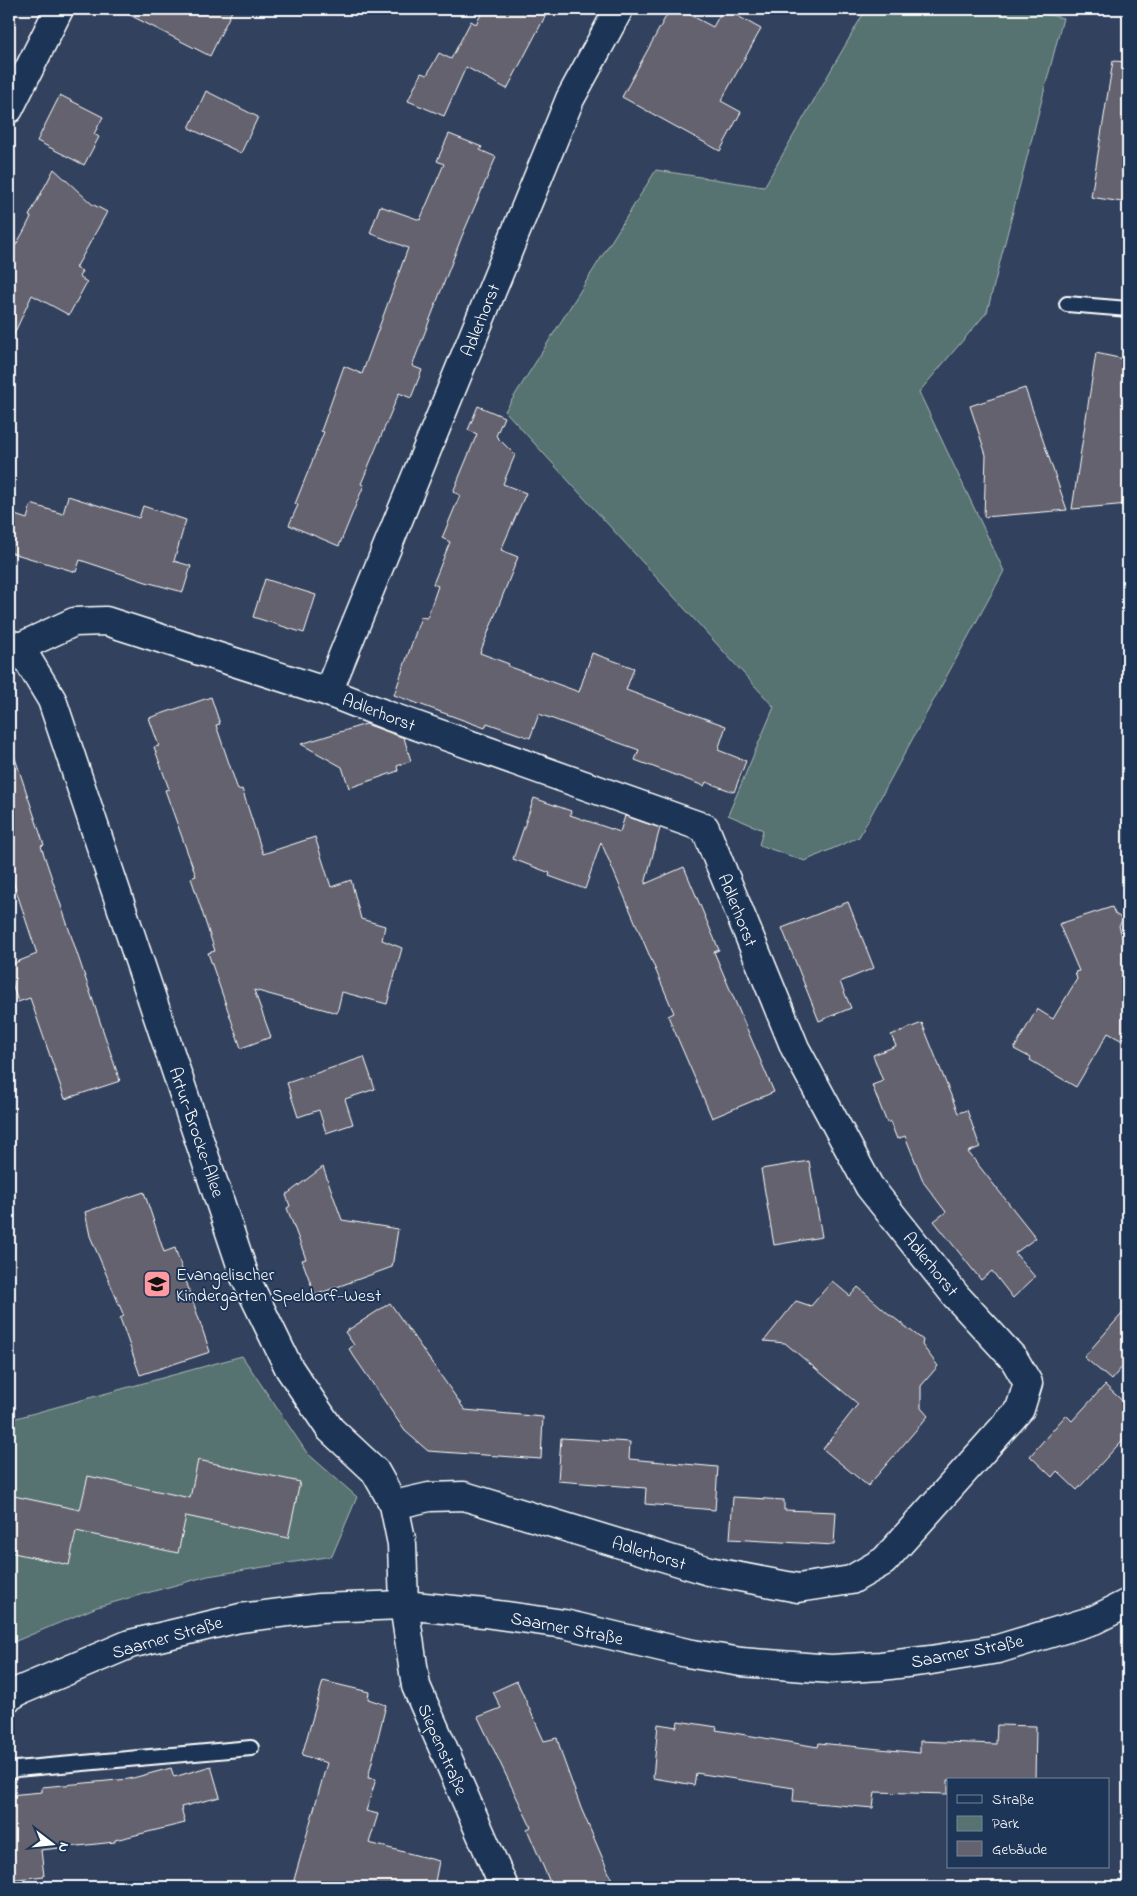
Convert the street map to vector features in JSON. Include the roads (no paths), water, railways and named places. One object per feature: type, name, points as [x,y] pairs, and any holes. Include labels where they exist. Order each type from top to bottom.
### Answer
[{"type":"street","points":[[9,109],[59,9]]},
{"type":"street","name":"Adlerhorst","points":[[328,692],[570,99],[619,9]]},
{"type":"street","name":"Adlerhorst","points":[[14,646],[74,622],[106,621],[328,692],[388,716],[705,828],[795,1048],[870,1186],[956,1296],[1014,1359],[1028,1383],[1020,1409],[884,1561],[851,1580],[798,1588],[709,1571],[464,1496],[429,1497],[394,1505]]},
{"type":"street","name":"Artur-Brocke-Allee","points":[[14,646],[52,700],[245,1277],[289,1368],[330,1429],[375,1471],[394,1505],[402,1544],[404,1605]]},
{"type":"street","name":"Saarner Straße","points":[[9,1697],[130,1644],[240,1618],[320,1608],[404,1605],[484,1613],[564,1624],[686,1653],[741,1662],[831,1669],[881,1666],[998,1649],[1094,1620],[1128,1603]]},
{"type":"street","name":"Siepenstraße","points":[[404,1605],[416,1686],[504,1887]]},
{"type":"lane","points":[[1067,304],[1128,309]]},
{"type":"lane","points":[[9,1772],[16,1769],[251,1748]]},
{"type":"place","name":"Evangelischer Kindergarten Speldorf-West","points":[[157,1284]]}]
